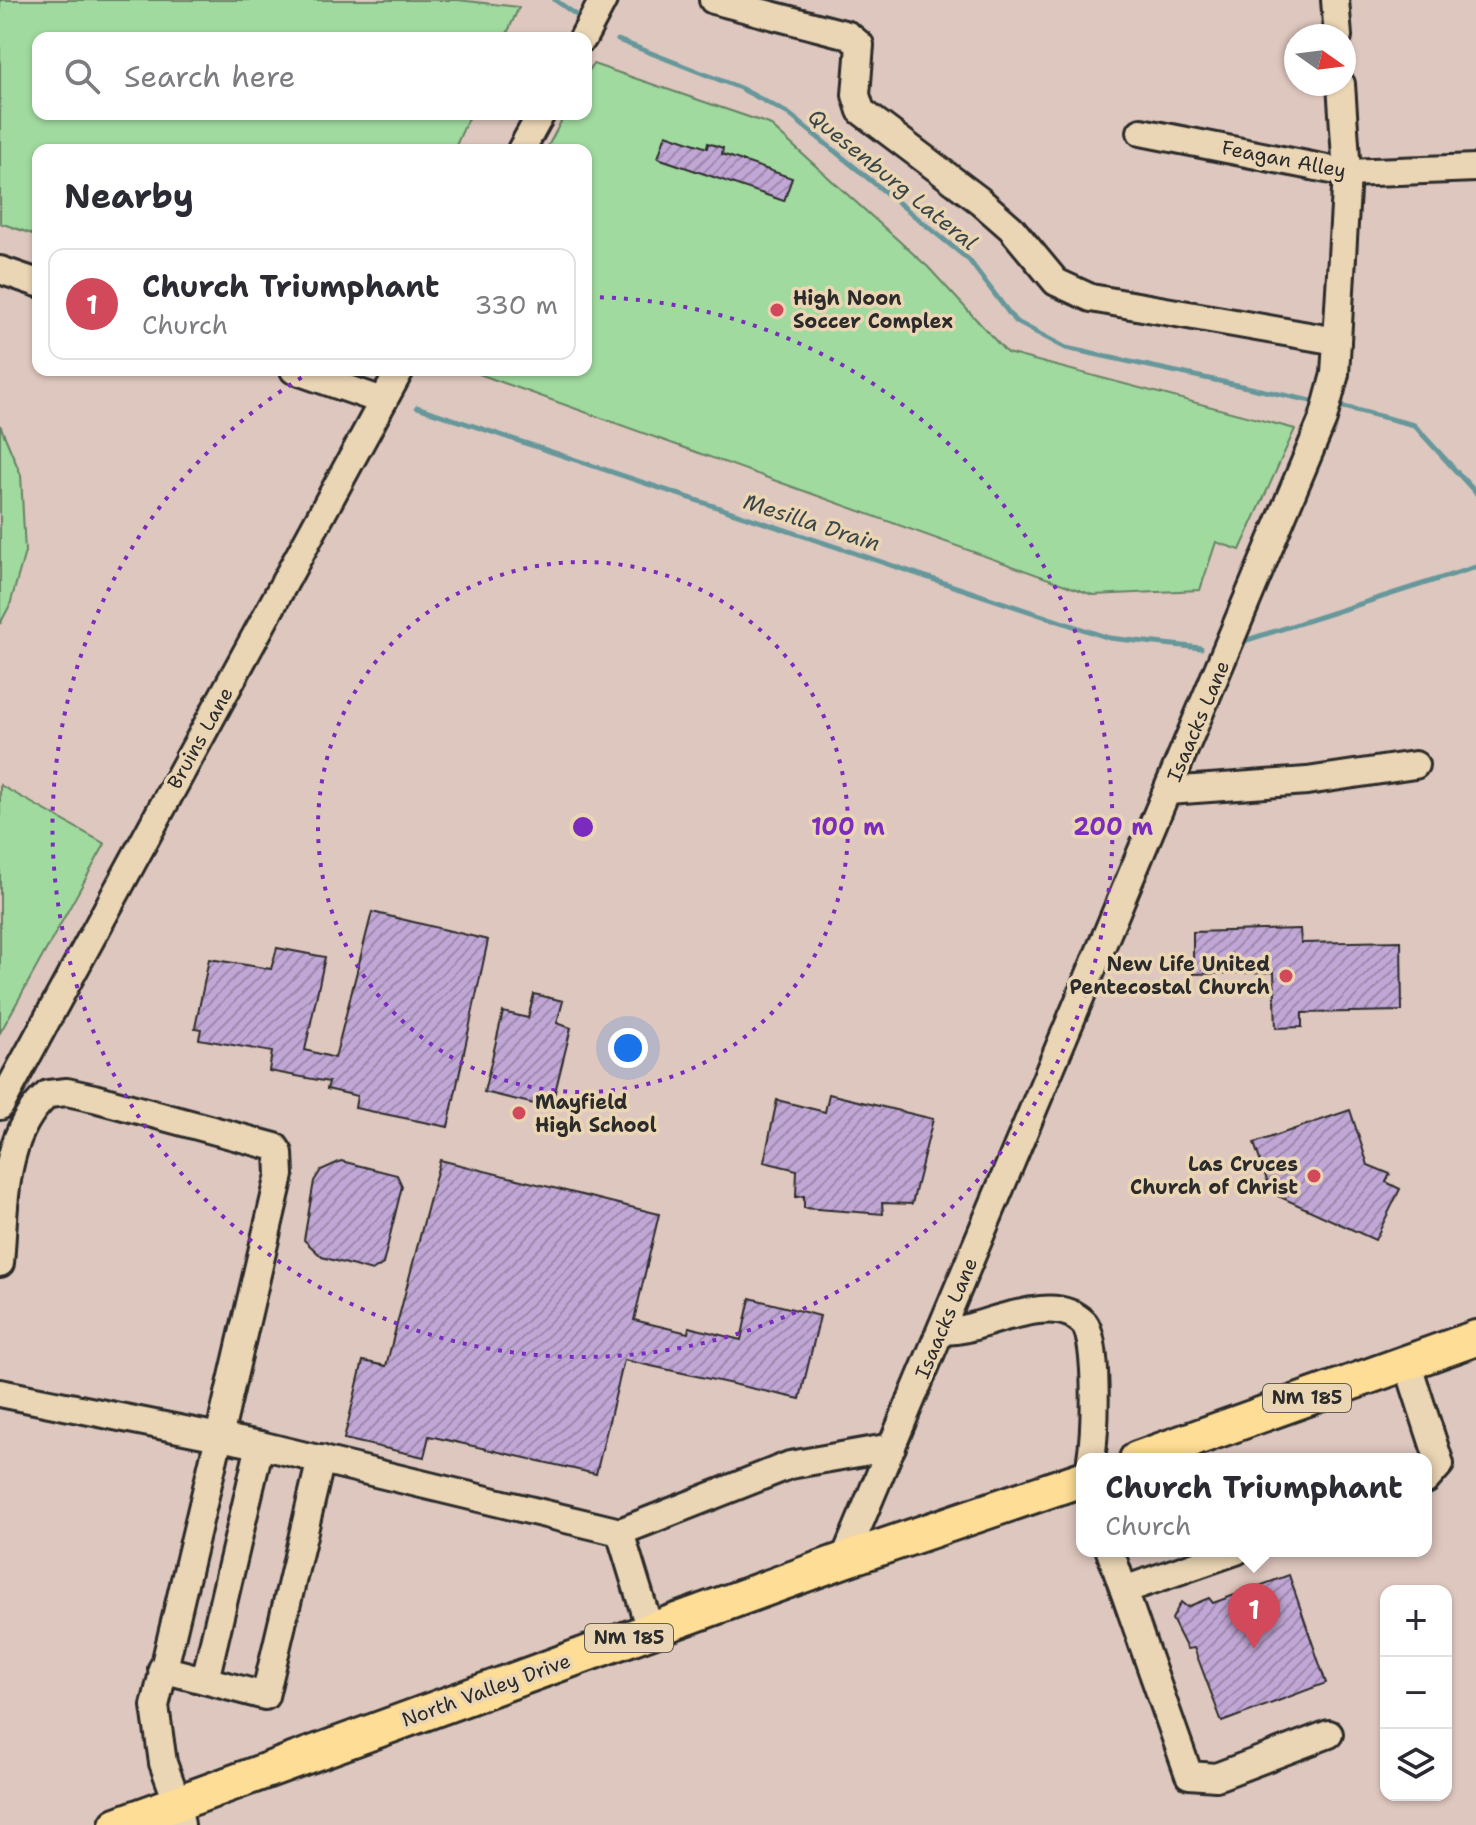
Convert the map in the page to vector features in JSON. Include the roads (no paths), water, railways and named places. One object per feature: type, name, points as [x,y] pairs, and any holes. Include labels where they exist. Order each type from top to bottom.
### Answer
[{"type":"main road","name":"NM 185","points":[[1154,1453],[1476,1338]]},
{"type":"main road","name":"North Valley Drive","points":[[117,1825],[179,1813],[650,1630],[1076,1481]]},
{"type":"street","points":[[586,32],[603,0]]},
{"type":"street","points":[[713,0],[848,35],[860,45],[856,95],[861,111],[1011,228],[1056,282],[1091,298],[1337,341]]},
{"type":"street","points":[[1335,0],[1337,24]]},
{"type":"street","name":"Isaacks Lane","points":[[844,1560],[1317,435],[1335,374],[1347,173],[1342,96]]},
{"type":"street","points":[[524,144],[538,120]]},
{"type":"street","name":"Feagan Alley","points":[[1141,132],[1347,173],[1476,168]]},
{"type":"street","points":[[0,270],[32,281]]},
{"type":"street","points":[[311,376],[383,401]]},
{"type":"street","name":"Bruins Lane","points":[[0,1106],[397,376]]},
{"type":"street","points":[[1168,791],[1307,781],[1415,765]]},
{"type":"street","points":[[0,1263],[6,1191],[13,1153],[29,1116],[48,1094],[67,1092],[94,1098],[275,1147],[279,1153],[280,1175],[157,1692],[155,1717],[163,1763],[179,1813]]},
{"type":"street","points":[[941,1331],[957,1331],[1035,1311],[1069,1313],[1085,1324],[1091,1347],[1094,1384],[1091,1453]]},
{"type":"street","points":[[1407,1362],[1440,1464],[1432,1473]]},
{"type":"street","points":[[0,1393],[260,1445],[620,1532],[790,1465],[892,1447]]},
{"type":"street","points":[[205,1680],[260,1445]]},
{"type":"street","points":[[162,1669],[265,1696],[321,1459]]},
{"type":"street","points":[[620,1532],[650,1630]]},
{"type":"street","points":[[1112,1557],[1189,1775],[1216,1777],[1329,1734]]},
{"type":"street","points":[[1124,1590],[1219,1557]]},
{"type":"waterway","name":"Quesenburg Lateral","points":[[555,0],[578,16]]},
{"type":"waterway","name":"Quesenburg Lateral","points":[[618,40],[740,88],[789,114],[969,260],[1015,321],[1066,348],[1316,402]]},
{"type":"waterway","name":"Quesenburg Lateral","points":[[1340,406],[1414,425],[1476,493]]},
{"type":"waterway","name":"Mesilla Drain","points":[[417,407],[1109,638],[1201,648]]},
{"type":"waterway","name":"Mesilla Drain","points":[[1241,642],[1476,567]]},
{"type":"place","name":"High Noon Soccer Complex","points":[[777,310]]},
{"type":"place","name":"New Life United Pentecostal Church","points":[[1286,976]]},
{"type":"place","name":"Mayfield High School","points":[[519,1113]]},
{"type":"place","name":"Las Cruces Church of Christ","points":[[1314,1176]]},
{"type":"place","name":"Church Triumphant","points":[[1254,1649]]}]
